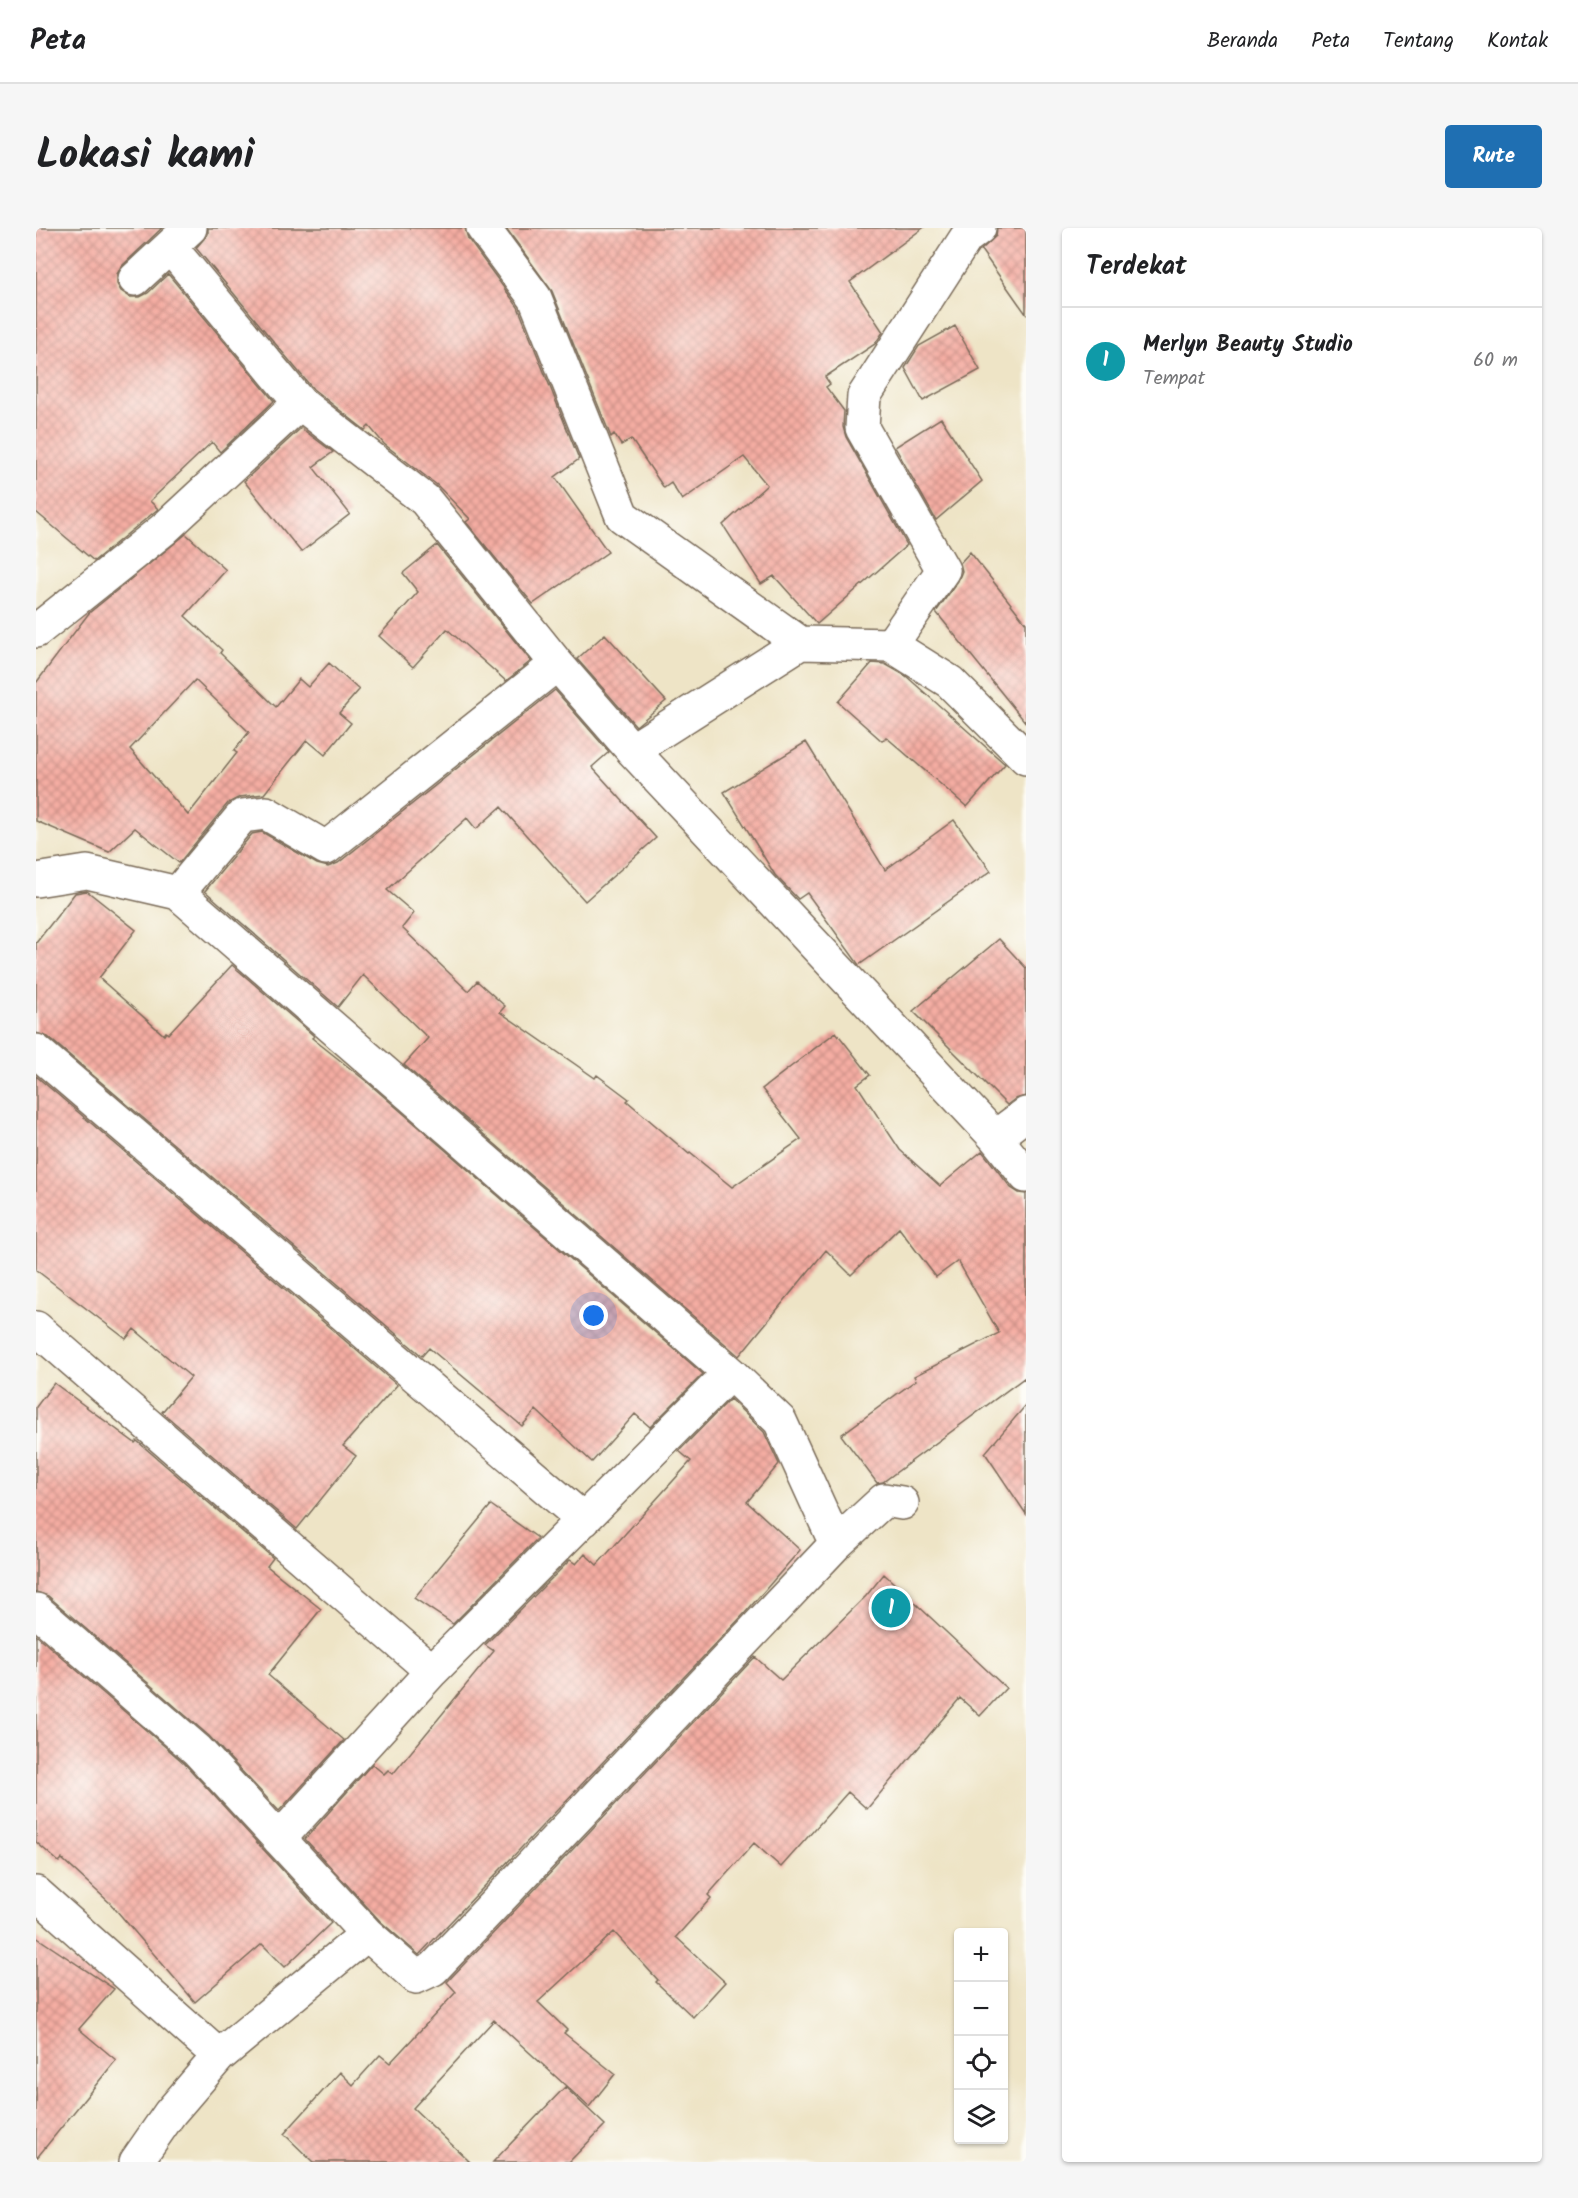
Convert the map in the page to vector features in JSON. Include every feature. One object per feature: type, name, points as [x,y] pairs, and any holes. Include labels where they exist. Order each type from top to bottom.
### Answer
[{"type":"street","points":[[483,228],[535,298],[622,516],[800,643]]},
{"type":"street","points":[[891,645],[943,570],[862,428],[864,396],[966,238],[979,228]]},
{"type":"street","points":[[135,279],[180,237],[300,402],[425,500],[557,664],[633,750],[995,1137],[1026,1176]]},
{"type":"street","points":[[36,631],[165,529],[300,402]]},
{"type":"street","points":[[633,750],[800,643],[891,645],[950,682],[1026,758]]},
{"type":"street","points":[[178,893],[243,816],[266,813],[326,848],[557,664]]},
{"type":"street","points":[[36,879],[87,872],[178,893],[730,1372],[780,1421],[836,1544]]},
{"type":"street","points":[[36,1051],[584,1520]]},
{"type":"street","points":[[995,1137],[1026,1114]]},
{"type":"street","points":[[36,1328],[432,1671]]},
{"type":"street","points":[[279,1839],[432,1671],[730,1372]]},
{"type":"street","points":[[36,1610],[197,1750],[367,1935],[416,1977],[433,1969],[836,1544],[884,1500],[902,1503]]},
{"type":"street","points":[[39,1900],[219,2056]]},
{"type":"street","points":[[136,2162],[170,2113],[219,2056],[367,1935]]},
{"type":"building","points":[[36,228],[162,228],[122,266],[117,274],[117,284],[121,291],[130,297],[140,297],[148,293],[168,274],[274,401],[220,452],[212,442],[150,501],[158,509],[94,561],[36,512]]},
{"type":"building","points":[[208,228],[465,228],[468,239],[518,307],[579,459],[555,477],[608,552],[533,604],[466,522],[470,519],[437,485],[384,444],[369,426],[365,430],[313,389],[196,248],[208,234]]},
{"type":"building","points":[[506,228],[923,228],[850,282],[883,332],[875,344],[825,377],[830,384],[826,387],[844,411],[843,427],[846,437],[907,545],[817,624],[774,576],[761,584],[723,525],[767,485],[744,457],[682,500],[671,483],[664,488],[631,439],[621,445],[614,434],[611,437],[552,291]]},
{"type":"building","points":[[997,228],[1026,228],[1026,314],[981,250],[996,236]]},
{"type":"building","points":[[955,326],[980,370],[923,401],[905,368],[919,346]]},
{"type":"building","points":[[941,418],[982,481],[936,520],[895,447]]},
{"type":"building","points":[[301,428],[333,452],[313,467],[350,514],[301,552],[244,481]]},
{"type":"building","points":[[186,534],[226,570],[185,616],[222,650],[220,653],[276,707],[299,679],[308,687],[329,663],[359,690],[339,713],[351,723],[325,755],[307,740],[264,794],[240,797],[228,803],[179,863],[135,828],[109,852],[36,821],[36,683],[89,613]],"holes":[[[195,680],[249,732],[234,751],[237,753],[188,815],[130,749]]]},
{"type":"building","points":[[437,545],[531,661],[506,681],[447,629],[413,667],[379,636],[418,592],[403,573]]},
{"type":"building","points":[[970,552],[1026,623],[1026,723],[936,612],[958,581],[962,571],[960,563]]},
{"type":"building","points":[[605,634],[666,701],[636,726],[577,659]]},
{"type":"building","points":[[872,663],[885,664],[906,676],[1005,764],[967,807],[886,737],[882,741],[838,702]]},
{"type":"building","points":[[555,690],[609,752],[592,767],[656,838],[585,901],[501,807],[476,829],[467,818],[387,890],[414,913],[402,928],[468,991],[477,981],[505,1006],[500,1012],[595,1078],[597,1075],[629,1099],[627,1101],[689,1154],[732,1187],[801,1139],[762,1089],[836,1032],[870,1075],[857,1085],[900,1150],[940,1186],[982,1151],[1011,1188],[1026,1194],[1026,1382],[1024,1378],[883,1482],[877,1483],[841,1435],[916,1380],[914,1376],[999,1333],[958,1261],[936,1277],[899,1228],[851,1275],[826,1250],[739,1356],[404,1065],[428,1038],[363,975],[338,1007],[205,891],[252,834],[262,832],[317,864],[328,867],[338,863]]},
{"type":"building","points":[[806,742],[885,870],[954,820],[991,871],[859,965],[807,893],[798,899],[775,875],[724,792]]},
{"type":"building","points":[[87,891],[136,930],[99,978],[164,1035],[166,1032],[168,1034],[232,965],[314,1036],[312,1038],[366,1081],[703,1374],[650,1427],[635,1414],[592,1462],[536,1410],[522,1426],[429,1348],[422,1356],[48,1037],[36,1033],[36,943],[75,893]]},
{"type":"building","points":[[999,939],[1026,968],[1026,1096],[1015,1099],[1007,1105],[913,1011]]},
{"type":"building","points":[[36,1076],[397,1385],[343,1446],[356,1456],[297,1529],[162,1412],[191,1377],[134,1329],[126,1339],[36,1270]]},
{"type":"building","points":[[54,1383],[135,1443],[137,1441],[273,1558],[267,1566],[321,1609],[268,1675],[344,1740],[279,1811],[209,1736],[48,1596],[36,1592],[36,1407]]},
{"type":"building","points":[[730,1399],[764,1432],[779,1464],[747,1502],[800,1550],[745,1613],[419,1955],[380,1921],[305,1839],[372,1764],[384,1774],[388,1770],[393,1774],[494,1651],[485,1645],[570,1560],[576,1564],[585,1554],[597,1565],[691,1461],[679,1451]]},
{"type":"building","points":[[1026,1405],[1026,1514],[985,1453]]},
{"type":"building","points":[[491,1505],[538,1538],[453,1624],[414,1598]]},
{"type":"building","points":[[884,1574],[1006,1688],[980,1716],[960,1698],[867,1809],[848,1792],[781,1867],[754,1843],[708,1895],[711,1898],[676,1937],[725,1982],[693,2017],[656,1982],[658,1980],[614,1932],[538,2002],[567,2030],[564,2033],[615,2074],[589,2107],[494,2020],[413,2108],[470,2162],[313,2162],[284,2134],[340,2072],[353,2085],[380,2055],[390,2063],[456,1992],[447,1982],[755,1657],[781,1680],[866,1596]]},
{"type":"building","points":[[36,1635],[184,1763],[331,1923],[285,1967],[262,1944],[195,2002],[110,1903],[62,1859],[59,1862],[36,1842]]},
{"type":"building","points":[[36,1937],[114,1989],[79,2029],[116,2060],[36,2159]]},
{"type":"building","points":[[565,2087],[605,2125],[569,2162],[493,2162]]},
{"type":"place","name":"Merlyn Beauty Studio","points":[[891,1608]]}]
